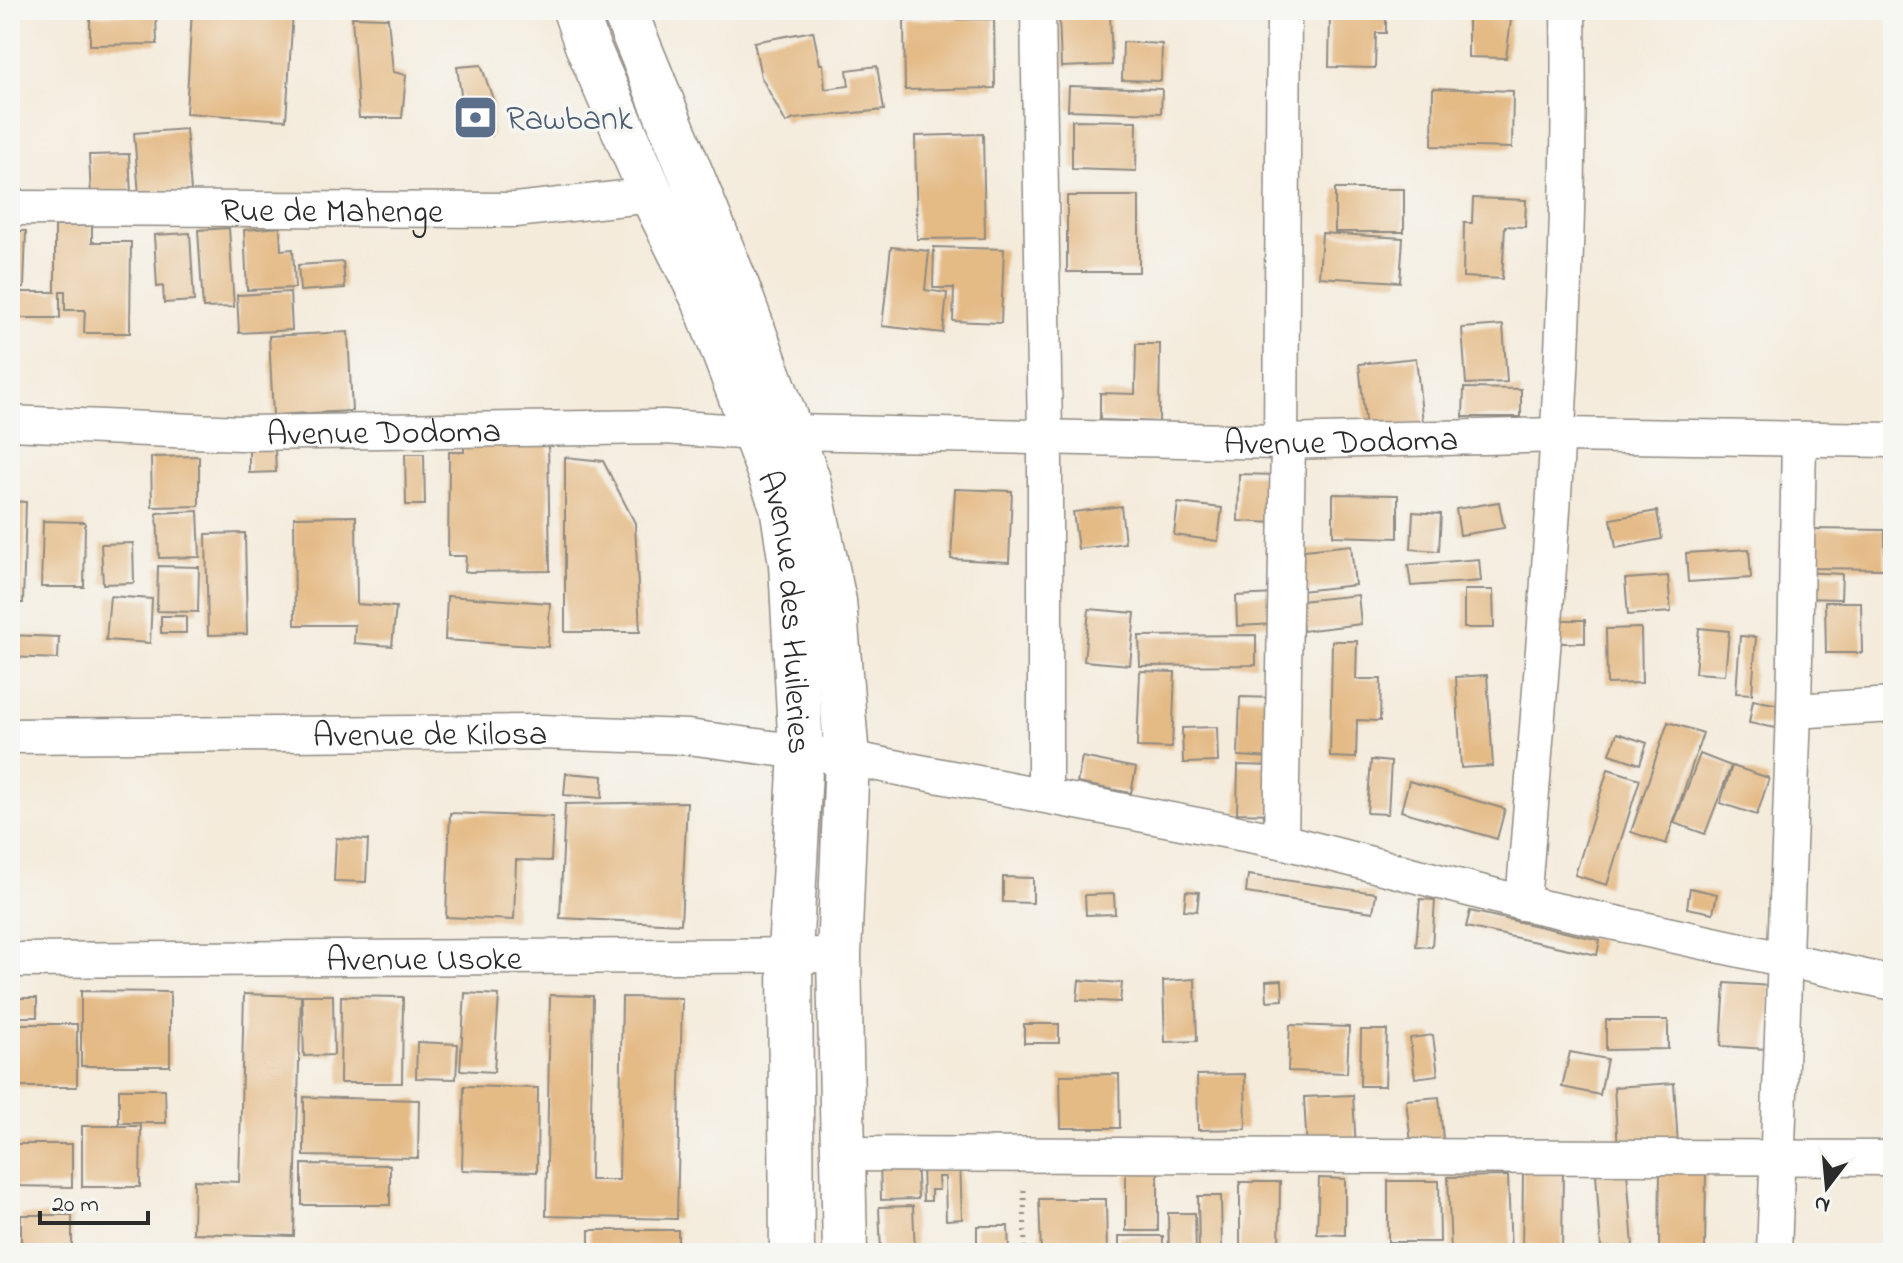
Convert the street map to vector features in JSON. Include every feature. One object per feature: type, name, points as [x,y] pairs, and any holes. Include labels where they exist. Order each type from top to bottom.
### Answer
[{"type":"main road","name":"Avenue des Huileries","points":[[575,10],[652,195],[704,300],[772,433],[808,480],[831,586],[847,758],[839,955],[846,1154],[845,1253]]},
{"type":"main road","name":"Avenue des Huileries","points":[[624,10],[738,289],[772,433],[791,564],[801,752],[790,954],[792,1253]]},
{"type":"street","points":[[1038,10],[1045,437],[1045,795]]},
{"type":"street","points":[[1281,841],[1284,10]]},
{"type":"street","points":[[1523,903],[1560,435],[1569,108],[1568,10]]},
{"type":"street","name":"Rue de Mahenge","points":[[10,208],[515,210],[652,195]]},
{"type":"street","name":"Avenue Dodoma","points":[[10,423],[240,433],[664,427],[772,433],[1284,442],[1560,435],[1799,441],[1893,440]]},
{"type":"street","points":[[1774,1253],[1782,961],[1794,711],[1799,441]]},
{"type":"street","points":[[1794,711],[1893,705]]},
{"type":"street","name":"Avenue de Kilosa","points":[[10,736],[540,732],[688,737],[847,758],[1281,841],[1523,903],[1893,983]]},
{"type":"street","name":"Avenue Usoke","points":[[10,960],[839,955]]},
{"type":"street","points":[[846,1154],[1893,1158]]},
{"type":"path","points":[[1023,1153],[1025,1253]]},
{"type":"building","points":[[192,10],[293,12],[286,120],[186,113]]},
{"type":"building","points":[[1468,11],[1512,12],[1506,58],[1468,57]]},
{"type":"building","points":[[1330,13],[1386,14],[1386,33],[1376,33],[1375,68],[1329,67]]},
{"type":"building","points":[[156,14],[157,44],[90,45],[90,15]]},
{"type":"building","points":[[1110,14],[1112,65],[1061,67],[1059,15]]},
{"type":"building","points":[[352,17],[388,18],[393,72],[406,75],[402,118],[359,118]]},
{"type":"building","points":[[994,19],[995,88],[905,90],[904,20]]},
{"type":"building","points":[[813,31],[820,64],[823,64],[825,89],[849,86],[847,70],[877,66],[884,110],[794,119],[786,123],[761,77],[754,42]]},
{"type":"building","points":[[1123,42],[1162,44],[1161,81],[1122,80]]},
{"type":"building","points":[[481,65],[494,102],[492,136],[467,135],[457,67]]},
{"type":"building","points":[[1069,86],[1162,89],[1161,113],[1068,110]]},
{"type":"building","points":[[1433,88],[1513,91],[1512,148],[1432,146]]},
{"type":"building","points":[[1072,120],[1137,121],[1136,171],[1072,169]]},
{"type":"building","points":[[186,129],[191,191],[139,195],[134,133]]},
{"type":"building","points":[[983,134],[985,238],[917,239],[915,136]]},
{"type":"building","points":[[129,154],[131,194],[91,196],[89,155]]},
{"type":"building","points":[[1335,189],[1404,189],[1404,232],[1335,232]]},
{"type":"building","points":[[1067,196],[1139,196],[1139,272],[1067,272]]},
{"type":"building","points":[[1473,198],[1526,200],[1525,227],[1505,226],[1502,279],[1463,277],[1464,223],[1472,223]]},
{"type":"building","points":[[55,226],[92,226],[92,242],[131,242],[130,333],[84,333],[85,310],[65,310],[65,291],[60,291],[60,318],[19,318],[19,292],[55,292]]},
{"type":"building","points":[[280,227],[281,250],[293,249],[295,288],[247,290],[244,230]]},
{"type":"building","points":[[229,228],[234,307],[203,308],[198,230]]},
{"type":"building","points":[[10,231],[26,231],[24,288],[10,288]]},
{"type":"building","points":[[190,233],[194,301],[164,303],[163,286],[157,287],[154,235]]},
{"type":"building","points":[[1322,233],[1403,238],[1400,282],[1319,277]]},
{"type":"building","points":[[891,247],[929,251],[925,290],[947,293],[943,333],[882,326]]},
{"type":"building","points":[[934,247],[1004,249],[1001,323],[953,321],[954,288],[933,288]]},
{"type":"building","points":[[343,262],[345,288],[300,291],[298,265]]},
{"type":"building","points":[[290,292],[292,330],[239,333],[237,295]]},
{"type":"building","points":[[1503,325],[1507,382],[1466,384],[1462,328]]},
{"type":"building","points":[[348,332],[352,411],[273,415],[269,336]]},
{"type":"building","points":[[1136,344],[1160,344],[1159,422],[1100,420],[1100,393],[1135,394]]},
{"type":"building","points":[[1416,358],[1423,423],[1366,429],[1359,364]]},
{"type":"building","points":[[1464,388],[1521,389],[1521,417],[1463,417]]},
{"type":"building","points":[[548,441],[550,571],[465,572],[466,556],[448,556],[449,452],[464,452],[464,442]]},
{"type":"building","points":[[275,449],[276,472],[249,473],[249,450]]},
{"type":"building","points":[[405,454],[424,454],[425,505],[406,505]]},
{"type":"building","points":[[199,456],[199,506],[152,507],[151,457]]},
{"type":"building","points":[[565,457],[603,461],[635,523],[640,632],[565,632]]},
{"type":"building","points":[[1239,474],[1276,475],[1275,523],[1238,521]]},
{"type":"building","points":[[955,489],[1012,491],[1009,562],[951,559]]},
{"type":"building","points":[[1333,494],[1398,495],[1398,538],[1333,536]]},
{"type":"building","points":[[10,501],[26,502],[23,603],[10,603]]},
{"type":"building","points":[[1499,502],[1504,528],[1460,535],[1456,509]]},
{"type":"building","points":[[1178,503],[1222,508],[1218,541],[1174,535]]},
{"type":"building","points":[[1121,506],[1125,543],[1078,549],[1073,512]]},
{"type":"building","points":[[198,511],[200,557],[159,558],[157,513]]},
{"type":"building","points":[[1657,511],[1662,539],[1616,548],[1611,519]]},
{"type":"building","points":[[1413,512],[1441,514],[1439,551],[1411,549]]},
{"type":"building","points":[[356,516],[357,604],[396,607],[392,646],[354,643],[355,625],[295,625],[294,517]]},
{"type":"building","points":[[43,521],[85,522],[84,587],[41,587]]},
{"type":"building","points":[[1811,529],[1885,530],[1885,569],[1811,568]]},
{"type":"building","points":[[245,533],[247,634],[208,635],[206,534]]},
{"type":"building","points":[[133,543],[134,583],[103,584],[101,544]]},
{"type":"building","points":[[1351,545],[1355,585],[1301,591],[1296,551]]},
{"type":"building","points":[[1749,549],[1751,578],[1688,582],[1686,553]]},
{"type":"building","points":[[1479,559],[1481,581],[1411,586],[1408,565]]},
{"type":"building","points":[[158,566],[199,567],[198,612],[157,611]]},
{"type":"building","points":[[1800,572],[1842,574],[1841,599],[1799,598]]},
{"type":"building","points":[[1668,576],[1671,612],[1628,615],[1625,579]]},
{"type":"building","points":[[1464,590],[1493,590],[1494,628],[1464,628]]},
{"type":"building","points":[[1275,594],[1277,624],[1237,626],[1236,596]]},
{"type":"building","points":[[1358,595],[1361,624],[1303,631],[1300,601]]},
{"type":"building","points":[[110,596],[152,599],[150,643],[106,640]]},
{"type":"building","points":[[447,596],[550,603],[548,647],[445,640]]},
{"type":"building","points":[[1825,602],[1861,602],[1862,653],[1826,653]]},
{"type":"building","points":[[1089,609],[1135,613],[1130,665],[1084,661]]},
{"type":"building","points":[[161,616],[186,616],[186,633],[161,633]]},
{"type":"building","points":[[1555,620],[1585,620],[1585,643],[1555,643]]},
{"type":"building","points":[[1641,628],[1642,683],[1607,684],[1606,629]]},
{"type":"building","points":[[1699,628],[1729,631],[1725,675],[1695,673]]},
{"type":"building","points":[[10,635],[59,637],[58,659],[10,657]]},
{"type":"building","points":[[1256,635],[1256,665],[1140,666],[1139,636]]},
{"type":"building","points":[[1740,636],[1756,637],[1752,694],[1736,693]]},
{"type":"building","points":[[1332,641],[1357,641],[1356,679],[1381,679],[1380,721],[1357,720],[1356,758],[1330,757]]},
{"type":"building","points":[[1140,671],[1175,672],[1172,748],[1137,747]]},
{"type":"building","points":[[1487,675],[1493,766],[1461,768],[1456,677]]},
{"type":"building","points":[[1240,697],[1276,698],[1274,758],[1238,756]]},
{"type":"building","points":[[1753,700],[1791,707],[1787,730],[1749,723]]},
{"type":"building","points":[[1668,722],[1703,733],[1666,844],[1631,832]]},
{"type":"building","points":[[1217,727],[1218,762],[1183,763],[1182,728]]},
{"type":"building","points":[[1617,733],[1647,743],[1640,764],[1610,754]]},
{"type":"building","points":[[1700,754],[1731,766],[1705,834],[1674,823]]},
{"type":"building","points":[[1082,757],[1136,768],[1131,793],[1077,783]]},
{"type":"building","points":[[1371,760],[1391,762],[1388,814],[1367,813]]},
{"type":"building","points":[[1238,765],[1274,766],[1272,814],[1237,813]]},
{"type":"building","points":[[1732,766],[1769,778],[1757,815],[1720,803]]},
{"type":"building","points":[[1608,769],[1640,779],[1607,885],[1575,875]]},
{"type":"building","points":[[566,773],[603,776],[602,798],[564,795]]},
{"type":"building","points":[[1409,781],[1505,809],[1497,839],[1401,811]]},
{"type":"building","points":[[687,802],[681,924],[560,918],[565,804]]},
{"type":"building","points":[[450,813],[553,817],[551,861],[516,860],[514,920],[446,917]]},
{"type":"building","points":[[336,838],[368,840],[366,882],[334,881]]},
{"type":"building","points":[[1248,875],[1376,893],[1373,912],[1246,893]]},
{"type":"building","points":[[1003,877],[1033,878],[1033,903],[1003,902]]},
{"type":"building","points":[[1690,888],[1717,894],[1713,913],[1687,908]]},
{"type":"building","points":[[1186,891],[1199,892],[1197,911],[1184,910]]},
{"type":"building","points":[[1114,894],[1115,914],[1086,915],[1085,895]]},
{"type":"building","points":[[1420,899],[1435,900],[1432,947],[1416,946]]},
{"type":"building","points":[[1470,911],[1600,940],[1597,955],[1466,927]]},
{"type":"building","points":[[1195,979],[1197,1041],[1165,1042],[1163,981]]},
{"type":"building","points":[[1079,980],[1122,983],[1120,1002],[1077,1000]]},
{"type":"building","points":[[1282,980],[1283,1000],[1267,1001],[1266,981]]},
{"type":"building","points":[[1725,983],[1771,986],[1766,1049],[1721,1046]]},
{"type":"building","points":[[81,991],[170,992],[170,1066],[81,1066]]},
{"type":"building","points":[[465,993],[499,995],[494,1072],[460,1070]]},
{"type":"building","points":[[244,994],[301,996],[294,1236],[193,1233],[194,1180],[239,1182]]},
{"type":"building","points":[[302,995],[333,995],[334,1055],[304,1056]]},
{"type":"building","points":[[550,995],[593,996],[590,1180],[619,1180],[622,997],[682,998],[677,1219],[546,1216]]},
{"type":"building","points":[[341,996],[403,997],[402,1083],[340,1083]]},
{"type":"building","points":[[10,998],[37,998],[37,1017],[10,1017]]},
{"type":"building","points":[[1606,1020],[1668,1020],[1668,1049],[1606,1050]]},
{"type":"building","points":[[10,1024],[77,1024],[77,1087],[10,1087]]},
{"type":"building","points":[[1024,1024],[1059,1024],[1059,1043],[1024,1043]]},
{"type":"building","points":[[1290,1025],[1349,1027],[1347,1073],[1288,1071]]},
{"type":"building","points":[[1361,1030],[1387,1030],[1385,1086],[1360,1086]]},
{"type":"building","points":[[1433,1035],[1438,1075],[1415,1078],[1410,1038]]},
{"type":"building","points":[[417,1042],[458,1044],[456,1079],[416,1078]]},
{"type":"building","points":[[1570,1052],[1607,1059],[1600,1095],[1562,1087]]},
{"type":"building","points":[[1119,1074],[1120,1128],[1061,1128],[1060,1075]]},
{"type":"building","points":[[1245,1074],[1246,1129],[1198,1130],[1197,1075]]},
{"type":"building","points":[[1674,1083],[1678,1145],[1618,1149],[1614,1087]]},
{"type":"building","points":[[464,1086],[538,1088],[537,1172],[462,1170]]},
{"type":"building","points":[[119,1089],[165,1089],[166,1123],[119,1123]]},
{"type":"building","points":[[1353,1095],[1356,1149],[1307,1151],[1304,1097]]},
{"type":"building","points":[[304,1097],[419,1100],[418,1158],[304,1156]]},
{"type":"building","points":[[1439,1097],[1443,1139],[1411,1143],[1406,1100]]},
{"type":"building","points":[[82,1126],[141,1126],[140,1187],[82,1187]]},
{"type":"building","points":[[10,1144],[72,1144],[72,1187],[10,1186]]},
{"type":"building","points":[[916,1157],[918,1199],[881,1200],[880,1159]]},
{"type":"building","points":[[1126,1160],[1158,1161],[1158,1231],[1126,1231]]},
{"type":"building","points":[[960,1162],[962,1219],[946,1220],[945,1177],[938,1177],[939,1190],[931,1190],[931,1201],[923,1201],[922,1164]]},
{"type":"building","points":[[302,1164],[390,1165],[390,1205],[302,1205]]},
{"type":"building","points":[[1660,1168],[1706,1169],[1705,1253],[1659,1253]]},
{"type":"building","points":[[1523,1169],[1563,1170],[1562,1253],[1522,1253]]},
{"type":"building","points":[[1627,1172],[1633,1246],[1601,1248],[1596,1174]]},
{"type":"building","points":[[1508,1176],[1511,1253],[1451,1253],[1448,1177]]},
{"type":"building","points":[[1319,1178],[1345,1179],[1345,1235],[1317,1234]]},
{"type":"building","points":[[1388,1181],[1439,1181],[1440,1242],[1388,1242]]},
{"type":"building","points":[[1240,1182],[1280,1182],[1279,1253],[1240,1253]]},
{"type":"building","points":[[1198,1196],[1221,1196],[1222,1253],[1199,1253]]},
{"type":"building","points":[[1039,1199],[1106,1199],[1107,1253],[1041,1253]]},
{"type":"building","points":[[913,1206],[915,1253],[881,1253],[879,1207]]},
{"type":"building","points":[[1168,1213],[1195,1213],[1196,1253],[1169,1253]]},
{"type":"building","points":[[21,1215],[72,1215],[72,1253],[21,1253]]},
{"type":"building","points":[[977,1226],[1008,1226],[1009,1253],[977,1253]]},
{"type":"building","points":[[589,1230],[678,1230],[678,1253],[589,1253]]},
{"type":"building","points":[[1119,1236],[1163,1236],[1163,1253],[1119,1253]]},
{"type":"building","points":[[241,1248],[305,1250],[305,1253],[241,1253]]},
{"type":"place","name":"Rawbank","points":[[475,117]]}]
